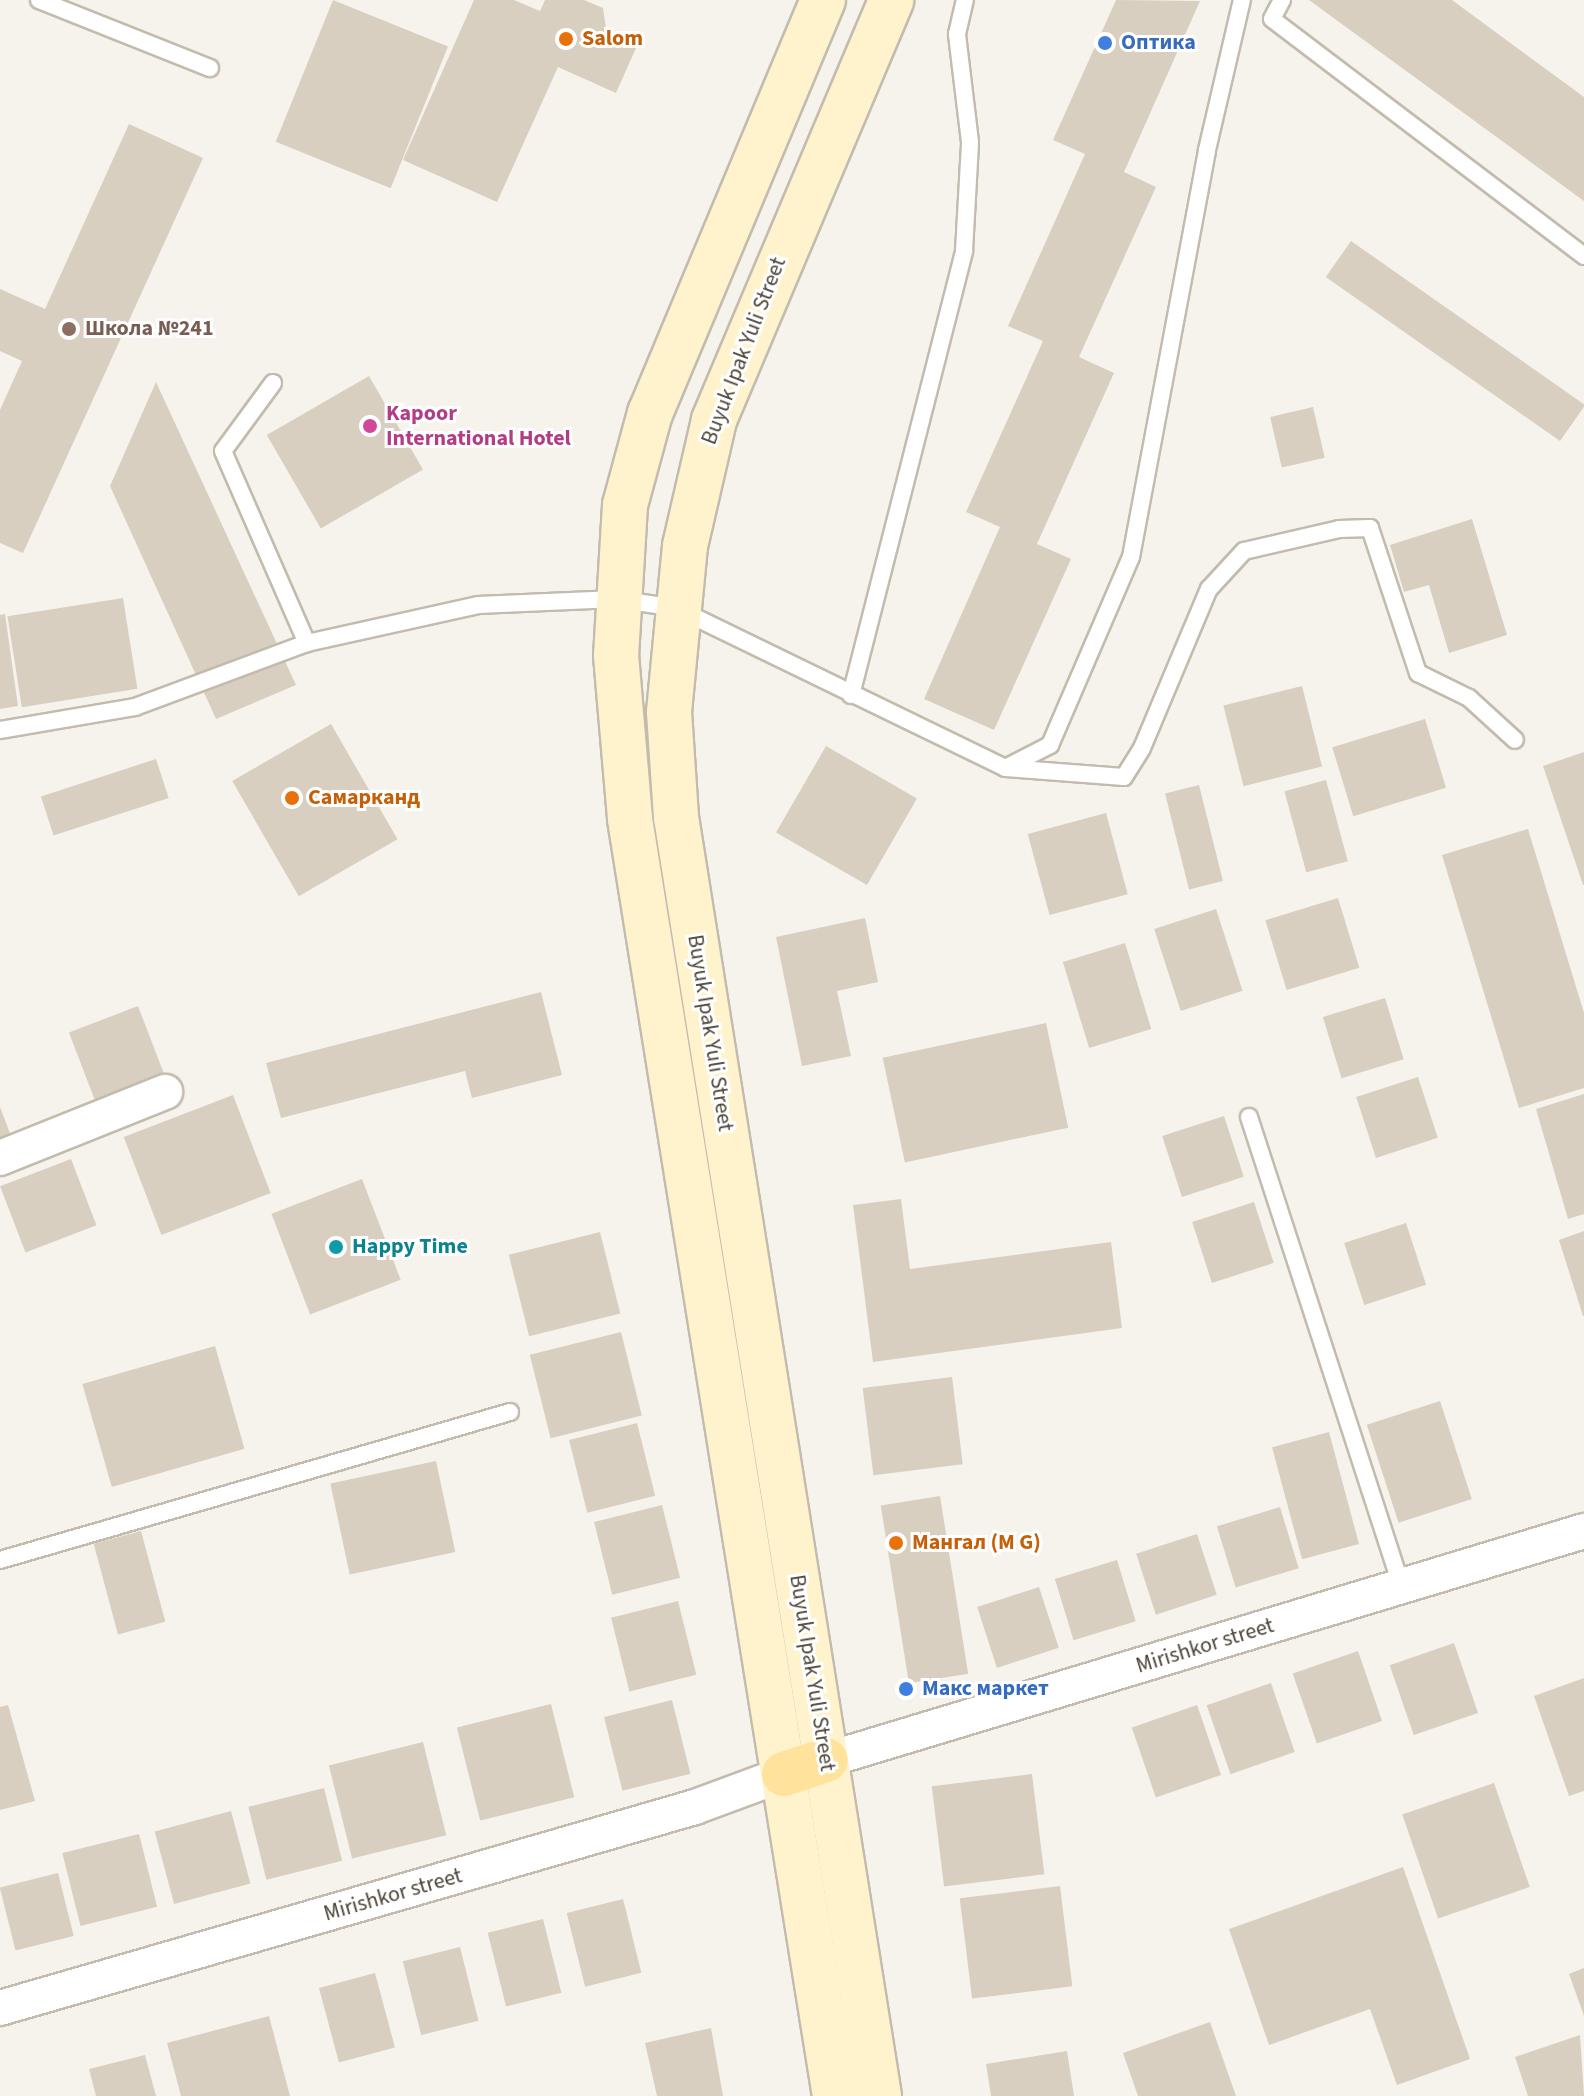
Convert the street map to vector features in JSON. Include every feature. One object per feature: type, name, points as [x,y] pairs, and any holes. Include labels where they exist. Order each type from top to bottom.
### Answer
[{"type":"main road","name":"Buyuk Ipak Yuli Street","points":[[823,0],[650,413],[625,505],[616,599],[617,714],[630,819],[835,2096]]},
{"type":"main road","name":"Buyuk Ipak Yuli Street","points":[[879,2096],[676,817],[669,712],[676,608],[697,482],[714,420],[891,0]]},
{"type":"main road","points":[[784,1774],[826,1760]]},
{"type":"street","points":[[0,1158],[165,1092]]},
{"type":"street","name":"Mirishkor street","points":[[826,1760],[1584,1531]]},
{"type":"street","name":"Mirishkor street","points":[[0,2008],[695,1807],[784,1774]]},
{"type":"lane","points":[[39,0],[210,68]]},
{"type":"lane","points":[[851,695],[964,251],[970,142],[957,34],[965,0]]},
{"type":"lane","points":[[1005,768],[1050,745],[1131,557],[1173,319],[1242,0]]},
{"type":"lane","points":[[1282,0],[1272,19],[1584,256]]},
{"type":"lane","points":[[273,383],[223,451],[307,643]]},
{"type":"lane","points":[[0,730],[135,707],[307,643],[478,605],[616,599],[676,608],[1005,768],[1124,777],[1142,748],[1209,589],[1244,551],[1339,529],[1370,528],[1418,673],[1469,698],[1515,740]]},
{"type":"lane","points":[[1249,1117],[1402,1588]]},
{"type":"lane","points":[[0,1560],[510,1412]]},
{"type":"building","points":[[333,0],[448,46],[391,188],[276,142]]},
{"type":"building","points":[[474,0],[514,0],[540,11],[545,0],[584,0],[603,8],[607,35],[636,48],[616,93],[558,67],[497,202],[403,160]]},
{"type":"building","points":[[1116,0],[1200,1],[1124,172],[1156,187],[1079,357],[1114,373],[1037,544],[1071,559],[994,730],[924,699],[1000,527],[966,512],[1043,341],[1008,326],[1085,154],[1053,140]]},
{"type":"building","points":[[1309,0],[1452,0],[1584,97],[1584,201]]},
{"type":"building","points":[[129,124],[203,158],[23,553],[0,543],[0,410],[22,361],[0,351],[0,289],[45,309]]},
{"type":"building","points":[[1351,241],[1584,404],[1560,441],[1326,277]]},
{"type":"building","points":[[369,376],[423,470],[321,529],[267,435]]},
{"type":"building","points":[[156,382],[296,685],[216,719],[110,486]]},
{"type":"building","points":[[1313,407],[1325,458],[1282,468],[1270,417]]},
{"type":"building","points":[[1472,519],[1507,635],[1449,653],[1429,585],[1404,592],[1390,545]]},
{"type":"building","points":[[123,598],[137,689],[22,707],[7,616]]},
{"type":"building","points":[[5,614],[18,706],[0,709],[0,615]]},
{"type":"building","points":[[1302,686],[1322,767],[1243,786],[1223,706]]},
{"type":"building","points":[[1425,719],[1446,788],[1353,816],[1332,747]]},
{"type":"building","points":[[331,724],[398,839],[299,896],[232,781]]},
{"type":"building","points":[[826,746],[917,798],[867,885],[776,833]]},
{"type":"building","points":[[1584,752],[1584,885],[1583,885],[1543,766]]},
{"type":"building","points":[[156,759],[169,798],[54,835],[41,796]]},
{"type":"building","points":[[1326,780],[1348,861],[1306,872],[1284,791]]},
{"type":"building","points":[[1199,785],[1223,881],[1189,890],[1165,793]]},
{"type":"building","points":[[1106,813],[1128,894],[1050,915],[1028,834]]},
{"type":"building","points":[[1528,829],[1584,1013],[1584,1088],[1519,1108],[1442,855]]},
{"type":"building","points":[[1338,898],[1359,968],[1287,990],[1265,920]]},
{"type":"building","points":[[1216,909],[1243,991],[1181,1011],[1154,929]]},
{"type":"building","points":[[865,918],[878,982],[837,991],[851,1056],[802,1066],[776,937]]},
{"type":"building","points":[[1125,943],[1151,1029],[1089,1048],[1063,962]]},
{"type":"building","points":[[541,992],[562,1075],[472,1098],[465,1071],[281,1118],[266,1063]]},
{"type":"building","points":[[1385,998],[1404,1059],[1342,1078],[1323,1017]]},
{"type":"building","points":[[138,1006],[164,1073],[95,1100],[69,1033]]},
{"type":"building","points":[[1046,1023],[1068,1128],[905,1162],[883,1058]]},
{"type":"building","points":[[1418,1077],[1438,1138],[1376,1158],[1356,1097]]},
{"type":"building","points":[[1584,1094],[1584,1214],[1568,1219],[1536,1109]]},
{"type":"building","points":[[233,1095],[271,1193],[161,1235],[124,1137]]},
{"type":"building","points":[[0,1107],[11,1136],[0,1140]]},
{"type":"building","points":[[1224,1116],[1244,1177],[1182,1197],[1162,1136]]},
{"type":"building","points":[[71,1159],[96,1225],[25,1253],[0,1186]]},
{"type":"building","name":"Happy Time","points":[[362,1179],[401,1280],[310,1315],[271,1214]]},
{"type":"building","points":[[901,1199],[910,1269],[1111,1242],[1122,1328],[873,1362],[853,1205]]},
{"type":"building","points":[[1254,1202],[1274,1263],[1212,1283],[1192,1222]]},
{"type":"building","points":[[1406,1223],[1426,1285],[1364,1305],[1344,1243]]},
{"type":"building","points":[[1584,1231],[1584,1316],[1583,1316],[1559,1240]]},
{"type":"building","points":[[600,1232],[620,1314],[529,1336],[509,1255]]},
{"type":"building","points":[[621,1332],[642,1415],[551,1438],[530,1355]]},
{"type":"building","points":[[215,1346],[244,1449],[112,1487],[82,1384]]},
{"type":"building","points":[[952,1377],[963,1464],[873,1475],[863,1388]]},
{"type":"building","points":[[1440,1401],[1472,1499],[1399,1523],[1367,1425]]},
{"type":"building","points":[[637,1423],[655,1496],[587,1513],[569,1440]]},
{"type":"building","points":[[1329,1432],[1359,1544],[1302,1559],[1272,1447]]},
{"type":"building","points":[[436,1461],[455,1552],[350,1574],[330,1483]]},
{"type":"building","points":[[940,1496],[968,1674],[909,1683],[881,1505]]},
{"type":"building","points":[[662,1505],[680,1578],[612,1595],[594,1522]]},
{"type":"building","points":[[1280,1507],[1299,1568],[1236,1588],[1217,1526]]},
{"type":"building","points":[[141,1531],[165,1622],[118,1634],[94,1544]]},
{"type":"building","points":[[1197,1534],[1217,1595],[1156,1615],[1136,1554]]},
{"type":"building","points":[[1117,1560],[1136,1621],[1074,1640],[1055,1579]]},
{"type":"building","points":[[1039,1587],[1059,1648],[997,1668],[977,1607]]},
{"type":"building","points":[[678,1601],[696,1675],[629,1691],[611,1618]]},
{"type":"building","points":[[1454,1643],[1478,1713],[1414,1735],[1390,1665]]},
{"type":"building","points":[[1358,1651],[1382,1721],[1317,1743],[1293,1673]]},
{"type":"building","points":[[1584,1678],[1584,1791],[1569,1796],[1534,1696]]},
{"type":"building","points":[[1271,1683],[1295,1752],[1230,1774],[1207,1705]]},
{"type":"building","points":[[672,1700],[690,1774],[622,1791],[604,1717]]},
{"type":"building","points":[[551,1704],[574,1797],[480,1821],[457,1727]]},
{"type":"building","points":[[8,1705],[35,1801],[0,1810],[0,1707]]},
{"type":"building","points":[[1197,1705],[1221,1775],[1156,1797],[1132,1727]]},
{"type":"building","points":[[423,1742],[446,1835],[352,1859],[329,1765]]},
{"type":"building","points":[[1032,1774],[1044,1874],[944,1887],[932,1786]]},
{"type":"building","points":[[1494,1783],[1530,1887],[1438,1919],[1402,1815]]},
{"type":"building","points":[[324,1788],[342,1861],[266,1880],[248,1807]]},
{"type":"building","points":[[231,1811],[250,1883],[174,1904],[155,1831]]},
{"type":"building","points":[[139,1834],[157,1907],[80,1926],[62,1853]]},
{"type":"building","points":[[1403,1867],[1470,2059],[1397,2085],[1370,2009],[1269,2045],[1229,1929]]},
{"type":"building","points":[[58,1873],[74,1936],[16,1951],[0,1887]]},
{"type":"building","points":[[1060,1886],[1072,1986],[972,1999],[960,1898]]},
{"type":"building","points":[[623,1899],[641,1973],[585,1987],[567,1913]]},
{"type":"building","points":[[543,1919],[561,1993],[506,2007],[488,1933]]},
{"type":"building","points":[[460,1947],[478,2021],[421,2035],[403,1961]]},
{"type":"building","points":[[1584,1968],[1584,2016],[1569,1974]]},
{"type":"building","points":[[375,1973],[395,2047],[339,2062],[319,1988]]},
{"type":"building","points":[[269,2016],[290,2096],[181,2096],[167,2043]]},
{"type":"building","points":[[1210,2022],[1236,2096],[1138,2096],[1123,2053]]},
{"type":"building","points":[[711,2028],[723,2096],[657,2096],[645,2043]]},
{"type":"building","points":[[1580,2035],[1584,2096],[1528,2096],[1515,2057]]},
{"type":"building","points":[[1067,2051],[1074,2096],[991,2096],[986,2064]]},
{"type":"building","points":[[145,2055],[156,2096],[96,2096],[89,2069]]},
{"type":"place","name":"Salom","points":[[566,39]]},
{"type":"place","name":"Оптика","points":[[1105,43]]},
{"type":"place","name":"Школа №241","points":[[69,329]]},
{"type":"place","name":"Kapoor International Hotel","points":[[370,426]]},
{"type":"place","name":"Самарканд","points":[[292,798]]},
{"type":"place","name":"Happy Time","points":[[336,1247]]},
{"type":"place","name":"Мангал (M G)","points":[[896,1543]]},
{"type":"place","name":"Макс маркет","points":[[906,1689]]}]
